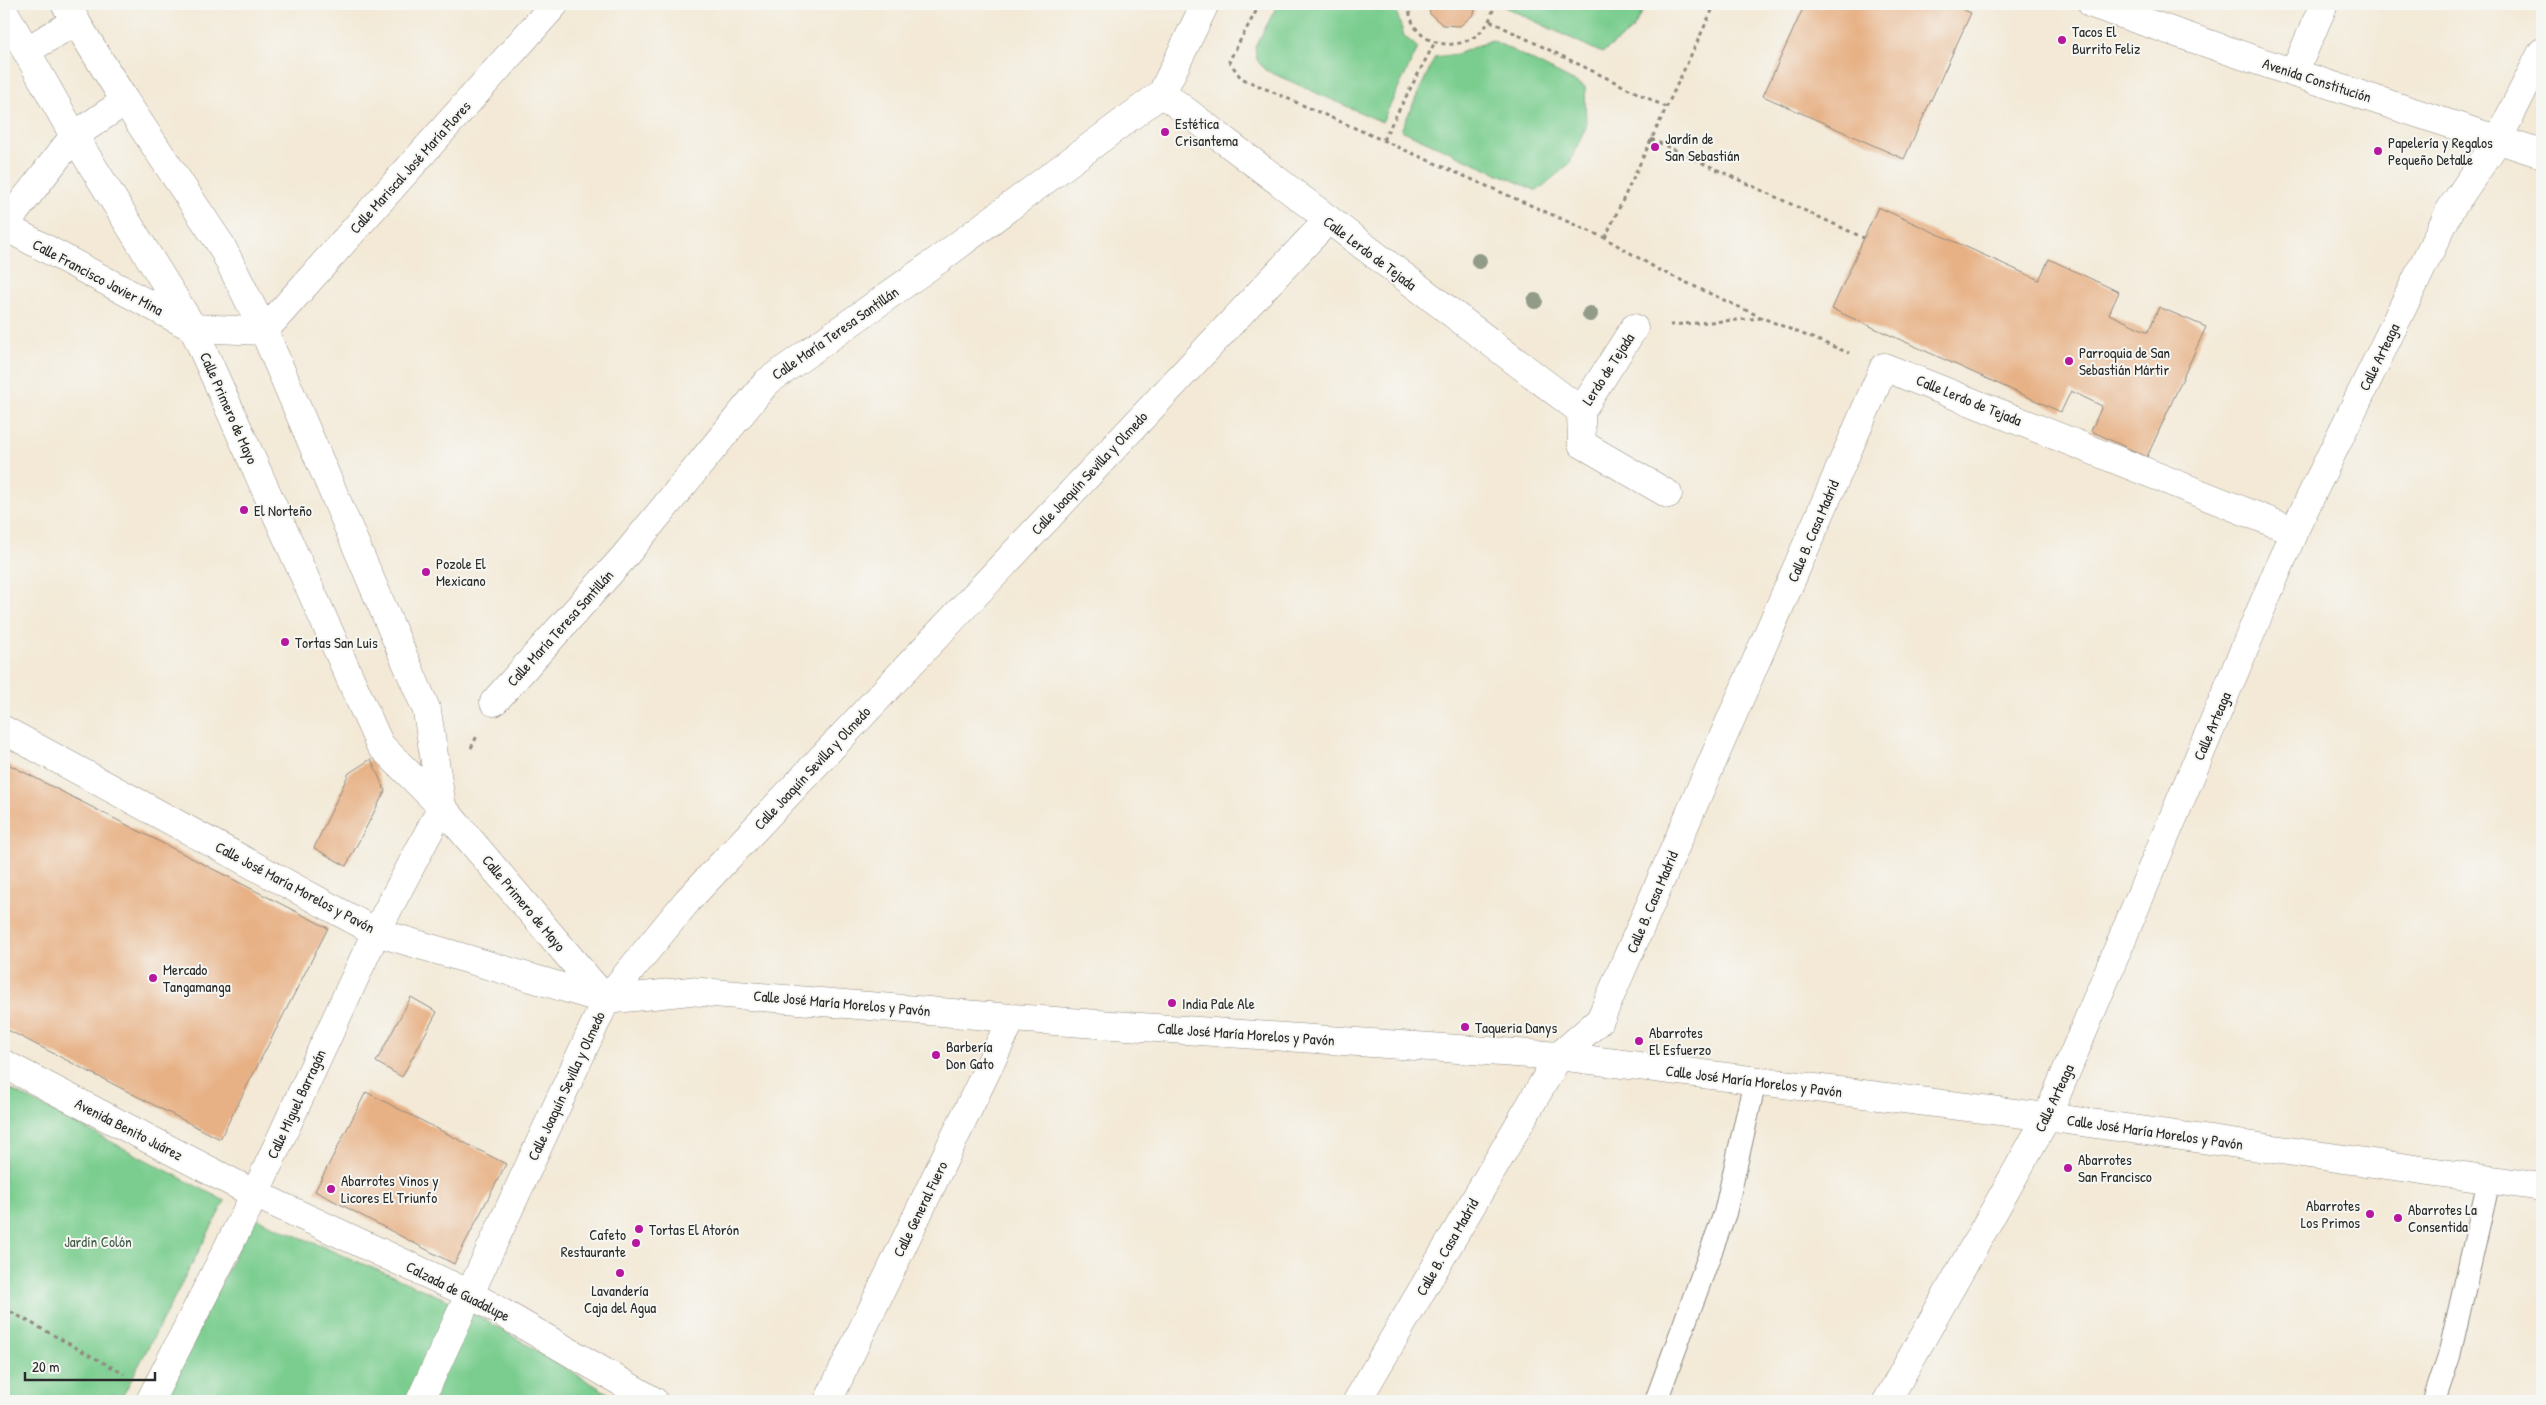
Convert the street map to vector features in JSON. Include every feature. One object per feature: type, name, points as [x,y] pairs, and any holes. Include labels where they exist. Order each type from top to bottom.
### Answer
[{"type":"street","name":"Calle Mariscal José María Flores","points":[[264,331],[555,4]]},
{"type":"street","name":"Calle María Teresa Santillán","points":[[494,702],[623,558],[767,382],[941,258],[1162,93],[1205,4]]},
{"type":"street","name":"Avenida Constitución","points":[[2092,4],[2294,73],[2542,154]]},
{"type":"street","points":[[2294,73],[2324,4]]},
{"type":"street","name":"Calle Primero de Mayo","points":[[4,11],[74,136],[193,328],[380,745],[442,807],[606,1000]]},
{"type":"street","points":[[26,51],[71,13],[125,101],[221,245],[264,331],[427,711],[442,807]]},
{"type":"street","name":"Calle Arteaga","points":[[1887,1401],[2047,1117],[2294,531],[2450,210],[2498,140],[2542,52]]},
{"type":"street","name":"Calle Lerdo de Tejada","points":[[1162,93],[1580,410]]},
{"type":"street","points":[[4,226],[74,136],[125,101]]},
{"type":"street","name":"Calle Joaquín Sevilla y Olmedo","points":[[420,1401],[606,1000],[688,900],[1327,220]]},
{"type":"street","name":"Calle Francisco Javier Mina","points":[[4,226],[193,328]]},
{"type":"street","points":[[193,328],[264,331]]},
{"type":"street","name":"Lerdo de Tejada","points":[[1580,410],[1634,328]]},
{"type":"street","name":"Calle Lerdo de Tejada","points":[[1884,366],[2294,531]]},
{"type":"street","name":"Calle B. Casa Madrid","points":[[1356,1401],[1559,1056],[1600,1020],[1884,366]]},
{"type":"street","points":[[1580,410],[1582,444],[1668,494]]},
{"type":"street","name":"Calle José María Morelos y Pavón","points":[[4,730],[376,932],[606,1000],[690,991],[1012,1018],[1559,1056],[2047,1117],[2542,1187]]},
{"type":"street","name":"Calle Miguel Barragán","points":[[153,1394],[255,1194],[376,932],[442,807]]},
{"type":"street","name":"Calle General Fuero","points":[[828,1401],[1012,1018]]},
{"type":"street","name":"Avenida Benito Juárez","points":[[4,1064],[255,1194]]},
{"type":"street","name":"Calzada de Guadalupe","points":[[255,1194],[470,1294],[654,1401]]},
{"type":"lane","points":[[1656,1401],[1725,1212],[1755,1081]]},
{"type":"lane","points":[[2434,1401],[2450,1356],[2489,1180]]},
{"type":"path","points":[[1260,4],[1230,61],[1241,78],[1605,238],[1658,270],[1764,318],[1884,366]]},
{"type":"path","points":[[1409,4],[1413,22],[1422,34],[1435,42],[1449,45],[1464,43],[1476,37],[1487,28],[1494,4]]},
{"type":"path","points":[[1605,238],[1716,4]]},
{"type":"path","points":[[1490,21],[1666,107]]},
{"type":"path","points":[[1383,140],[1435,42]]},
{"type":"path","points":[[1651,139],[1864,238]]},
{"type":"path","points":[[1634,328],[1764,318]]},
{"type":"path","points":[[4,1308],[132,1378],[153,1394]]},
{"type":"green space","points":[[1278,4],[1394,4],[1404,36],[1418,48],[1382,122],[1265,70],[1257,60],[1255,47]]},
{"type":"green space","points":[[1506,4],[1647,4],[1633,29],[1602,53],[1507,8]]},
{"type":"green space","points":[[1492,40],[1585,87],[1586,127],[1569,164],[1537,191],[1401,130],[1435,57],[1457,54]]},
{"type":"green space","name":"Jardín Colón","points":[[4,1086],[225,1201],[120,1401],[4,1401]]},
{"type":"green space","points":[[253,1217],[464,1307],[621,1401],[164,1401]]},
{"type":"building","points":[[1429,4],[1476,4],[1474,14],[1460,26],[1443,25],[1430,14]]},
{"type":"building","points":[[1805,4],[1950,4],[1971,13],[1904,159],[1763,96]]},
{"type":"building","name":"Parroquia de San Sebastián Mártir","points":[[1878,207],[2039,280],[2049,259],[2119,292],[2109,314],[2148,332],[2159,307],[2206,327],[2147,457],[2091,431],[2102,406],[2071,391],[2061,412],[1832,309]]},
{"type":"building","points":[[371,759],[385,791],[346,866],[314,848],[349,773]]},
{"type":"building","name":"Mercado Tangamanga","points":[[4,762],[328,928],[220,1139],[4,1028]]},
{"type":"building","points":[[411,997],[437,1012],[402,1077],[376,1062]]},
{"type":"building","points":[[366,1092],[506,1164],[454,1264],[315,1191]]},
{"type":"place","name":"Tacos El Burrito Feliz","points":[[2062,40]]},
{"type":"place","name":"Estética Crisantema","points":[[1165,132]]},
{"type":"place","name":"Jardín de San Sebastián","points":[[1655,147]]},
{"type":"place","name":"Papelería y Regalos Pequeño Detalle","points":[[2378,151]]},
{"type":"place","name":"Parroquia de San Sebastián Mártir","points":[[2069,361]]},
{"type":"place","name":"El Norteño","points":[[244,510]]},
{"type":"place","name":"Pozole El Mexicano","points":[[426,572]]},
{"type":"place","name":"Tortas San Luis","points":[[285,642]]},
{"type":"place","name":"Mercado Tangamanga","points":[[153,978]]},
{"type":"place","name":"India Pale Ale","points":[[1172,1003]]},
{"type":"place","name":"Taqueria Danys","points":[[1465,1027]]},
{"type":"place","name":"Abarrotes El Esfuerzo","points":[[1639,1041]]},
{"type":"place","name":"Barbería Don Gato","points":[[936,1055]]},
{"type":"place","name":"Abarrotes San Francisco","points":[[2068,1168]]},
{"type":"place","name":"Abarrotes Vinos y Licores El Triunfo","points":[[331,1189]]},
{"type":"place","name":"Abarrotes Los Primos","points":[[2370,1214]]},
{"type":"place","name":"Abarrotes La Consentida","points":[[2398,1218]]},
{"type":"place","name":"Tortas El Atorón","points":[[639,1229]]},
{"type":"place","name":"Cafeto Restaurante","points":[[636,1243]]},
{"type":"place","name":"Lavandería Caja del Agua","points":[[620,1273]]}]
